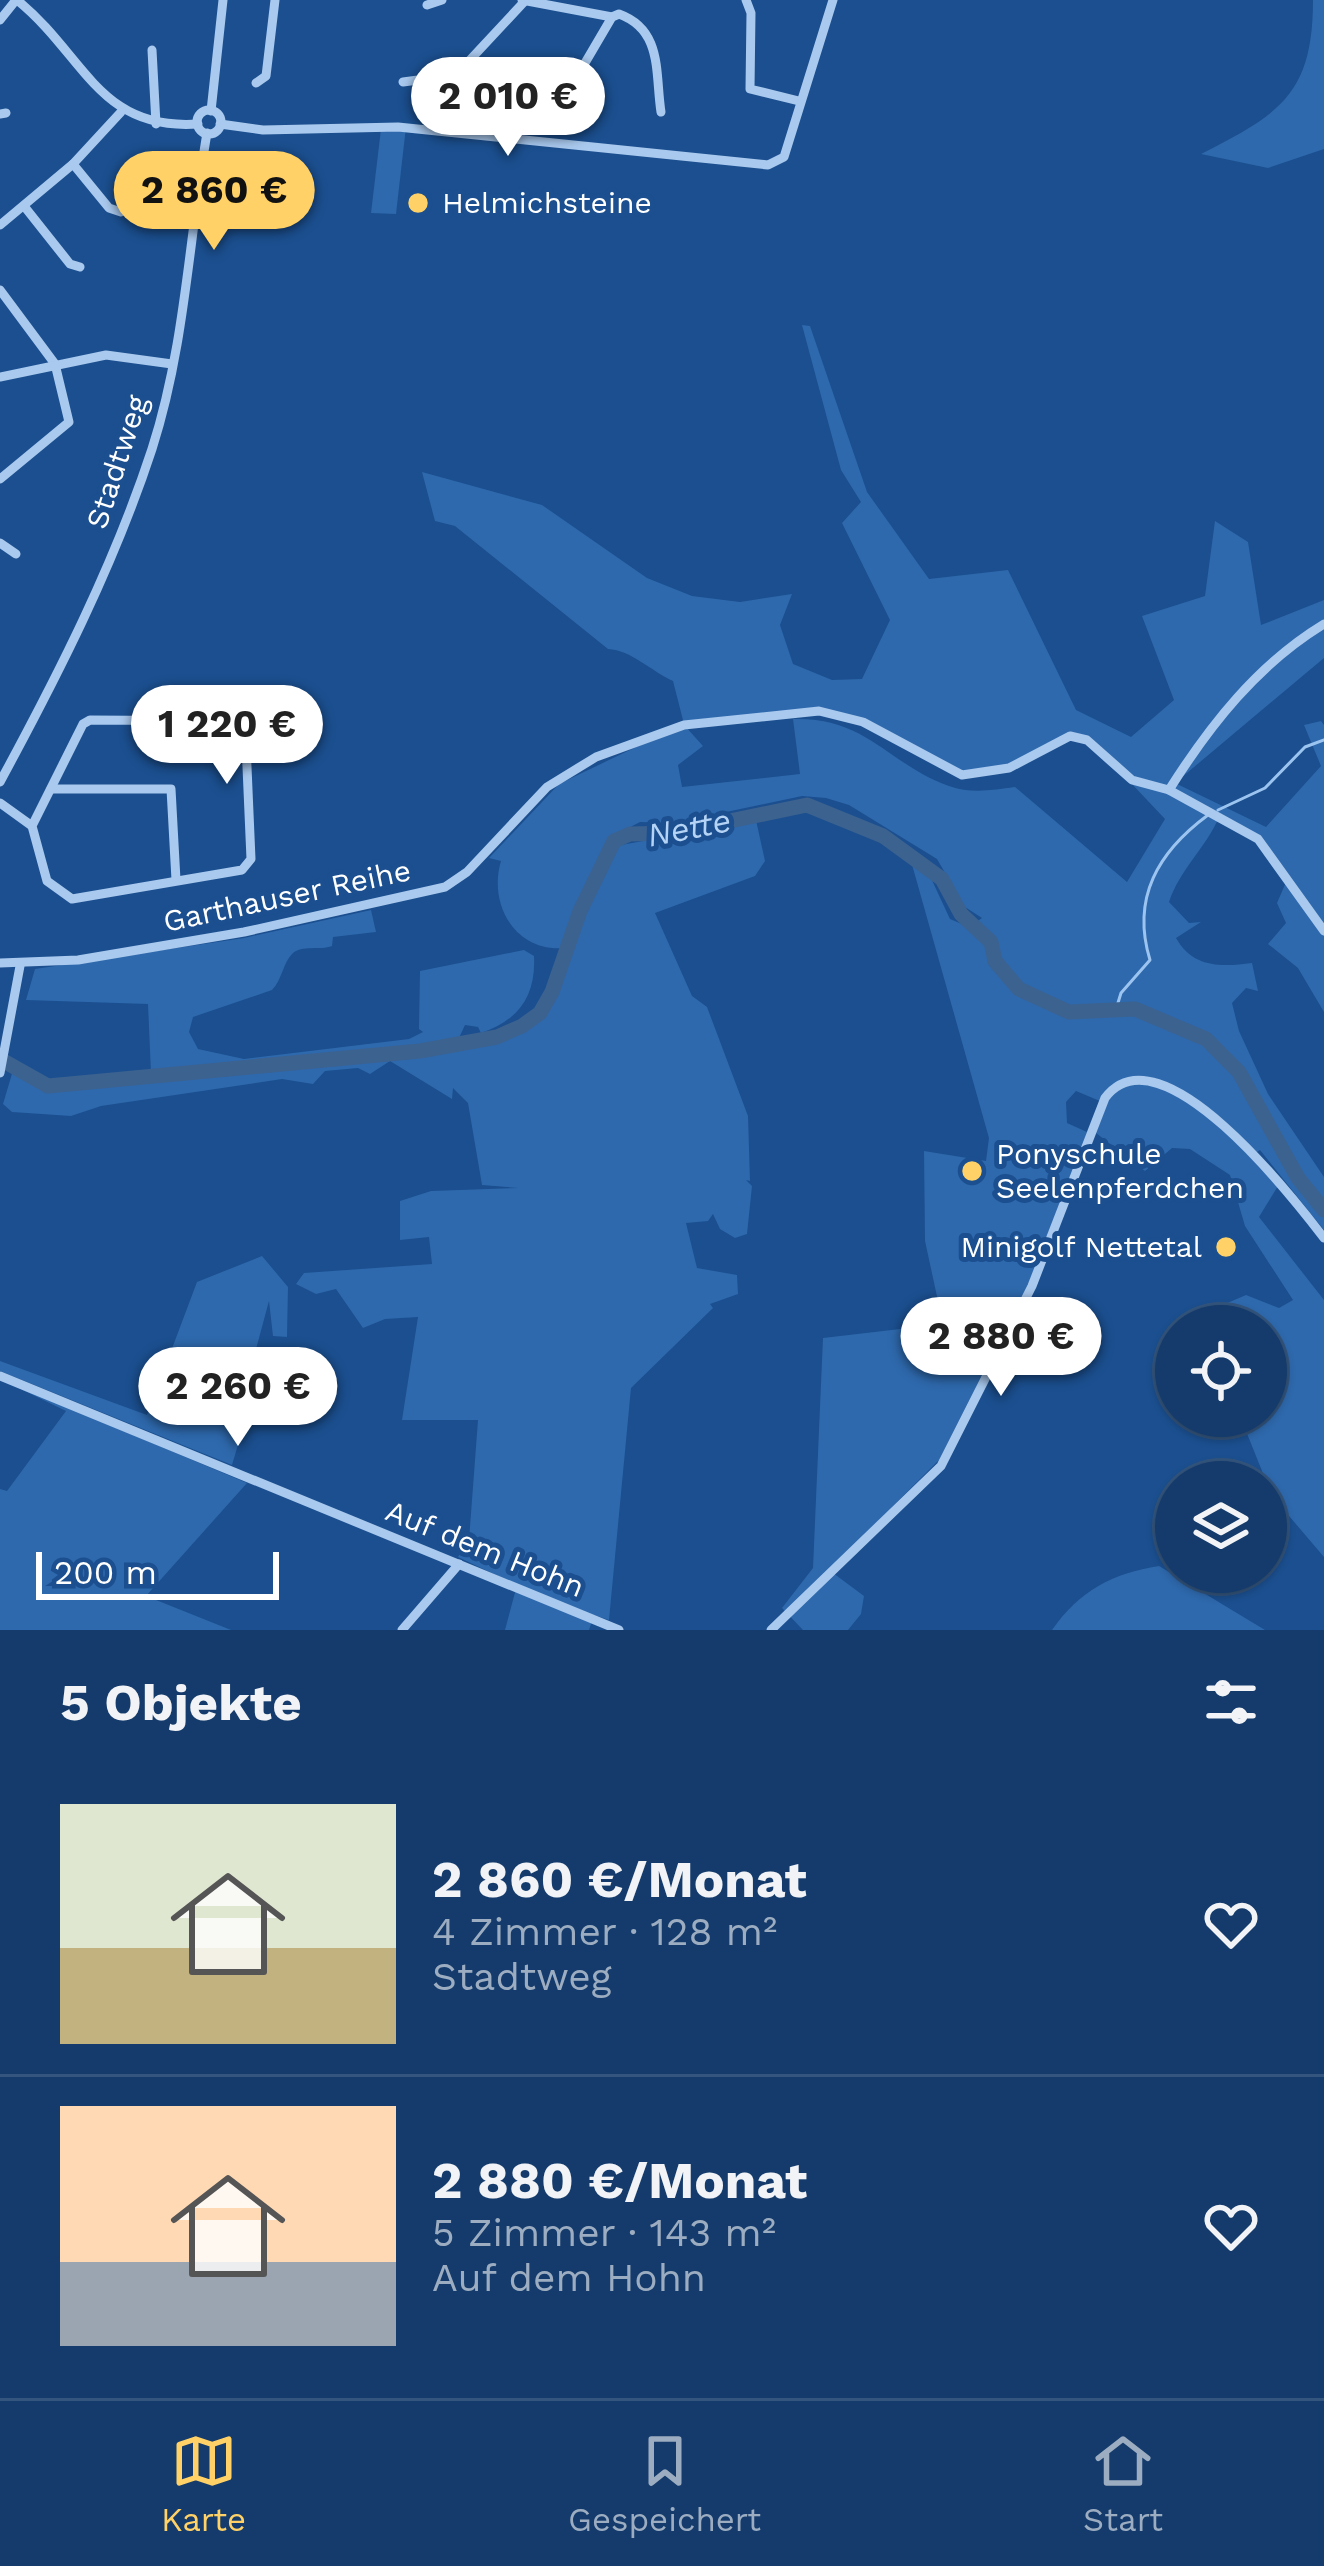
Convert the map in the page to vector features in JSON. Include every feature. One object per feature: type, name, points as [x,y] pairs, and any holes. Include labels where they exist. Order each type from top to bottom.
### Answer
[{"type":"street","points":[[0,20],[16,0],[121,112],[156,124],[197,124],[206,134],[220,124],[263,130],[380,126],[767,165],[784,157],[833,0]]},
{"type":"street","points":[[220,124],[211,111],[223,0]]},
{"type":"street","points":[[256,83],[266,76],[275,0]]},
{"type":"street","points":[[427,5],[442,0]]},
{"type":"street","points":[[517,138],[523,110],[559,92],[584,71],[623,0]]},
{"type":"street","points":[[746,0],[751,13],[750,89],[800,101]]},
{"type":"street","points":[[403,82],[434,79],[469,62],[523,1],[638,22],[651,40],[661,112]]},
{"type":"street","points":[[152,50],[156,124]]},
{"type":"street","points":[[197,124],[201,114],[211,111]]},
{"type":"street","points":[[0,225],[73,164],[121,112]]},
{"type":"street","name":"Stadtweg","points":[[0,782],[106,569],[152,446],[172,364],[206,134]]},
{"type":"street","points":[[73,164],[110,208],[121,212]]},
{"type":"street","points":[[24,206],[70,264],[80,267]]},
{"type":"street","points":[[0,290],[55,364],[69,422],[0,479]]},
{"type":"street","points":[[0,377],[106,355],[172,364]]},
{"type":"street","points":[[0,543],[16,554]]},
{"type":"street","points":[[1169,790],[1197,746],[1278,651],[1324,624]]},
{"type":"street","name":"Garthauser Reihe","points":[[20,965],[244,932],[445,886],[467,872],[547,787],[582,763],[672,728],[802,711],[849,716],[949,770],[975,776],[1009,768],[1070,736],[1080,737],[1132,780],[1169,790],[1264,844],[1324,931]]},
{"type":"street","points":[[0,802],[32,826],[47,881],[65,896],[82,898],[249,866],[245,721],[90,720],[83,724],[32,826]]},
{"type":"street","points":[[51,789],[171,789],[176,880]]},
{"type":"street","points":[[0,963],[20,965],[0,1073]]},
{"type":"street","points":[[771,1630],[941,1466],[1032,1286],[1106,1098],[1120,1084],[1139,1082],[1186,1098],[1235,1133],[1324,1238]]},
{"type":"street","name":"Auf dem Hohn","points":[[0,1376],[619,1630]]},
{"type":"street","points":[[402,1630],[459,1564]]},
{"type":"shaded area","points":[[1313,0],[1324,0],[1324,149],[1268,168],[1201,154],[1271,113],[1286,98],[1306,59]]},
{"type":"shaded area","points":[[406,127],[396,214],[371,213],[381,129]]},
{"type":"shaded area","points":[[802,325],[810,326],[867,492],[929,579],[1008,570],[1076,710],[1131,737],[1174,700],[1142,616],[1205,596],[1215,521],[1248,542],[1261,625],[1324,600],[1324,658],[1175,783],[1266,827],[1321,766],[1304,725],[1321,721],[1324,725],[1324,1012],[1298,968],[1268,944],[1286,923],[1277,903],[1287,880],[1265,845],[1219,817],[1169,902],[1189,923],[1201,922],[1176,938],[1191,955],[1219,965],[1252,963],[1258,991],[1246,988],[1232,1003],[1239,1031],[1268,1094],[1324,1177],[1324,1230],[1260,1150],[1250,1157],[1278,1186],[1259,1217],[1324,1300],[1324,1557],[1287,1514],[1287,1461],[1258,1461],[1248,1437],[1287,1437],[1284,1305],[1293,1300],[1245,1226],[1230,1175],[1190,1149],[1172,1148],[1145,1171],[1096,1133],[1107,1104],[1076,1091],[1066,1102],[1067,1123],[1087,1132],[1029,1282],[939,1460],[829,1570],[864,1596],[861,1614],[848,1630],[803,1630],[782,1608],[813,1568],[823,1338],[943,1324],[925,1241],[924,1151],[986,1161],[989,1138],[911,861],[930,876],[950,919],[969,927],[982,918],[965,907],[937,859],[849,805],[802,796],[674,823],[640,822],[609,838],[564,948],[547,947],[519,934],[498,893],[501,861],[489,858],[559,784],[684,724],[673,681],[633,657],[608,649],[455,526],[435,521],[422,472],[542,505],[647,578],[692,596],[740,602],[792,594],[780,625],[793,664],[832,680],[862,679],[890,620],[842,523],[861,502],[841,470]],"holes":[[[833,712],[962,775],[1009,768],[1070,736],[1097,747],[1165,819],[1127,882],[1015,787],[974,791],[949,786],[859,734],[819,720],[793,719],[800,774],[682,787],[678,765],[703,746],[685,726]]]},
{"type":"shaded area","points":[[756,820],[765,861],[755,876],[655,913],[692,996],[707,1007],[748,1116],[750,1181],[746,1180],[752,1186],[747,1234],[735,1238],[720,1229],[713,1214],[708,1221],[686,1223],[697,1268],[737,1275],[738,1294],[710,1304],[713,1308],[631,1388],[609,1620],[594,1615],[589,1630],[505,1630],[517,1585],[458,1557],[469,1540],[478,1420],[402,1420],[418,1317],[385,1319],[363,1328],[336,1289],[316,1294],[296,1284],[304,1273],[432,1264],[429,1237],[400,1240],[400,1201],[431,1191],[518,1188],[482,1185],[468,1103],[453,1088],[452,1099],[390,1061],[370,1074],[358,1068],[325,1071],[313,1084],[282,1079],[101,1106],[71,1116],[12,1112],[3,1104],[14,1067],[49,1082],[151,1073],[148,1004],[26,1000],[35,969],[244,938],[371,910],[376,932],[333,937],[332,946],[296,951],[272,990],[193,1017],[189,1032],[198,1049],[244,1059],[409,1039],[423,1032],[419,1029],[420,971],[524,950],[534,956],[528,995],[515,1013],[481,1033],[478,1027],[465,1025],[459,1038],[425,1055],[466,1050],[522,1028],[540,1011],[616,846]]},
{"type":"shaded area","points":[[262,1256],[288,1287],[287,1337],[273,1336],[269,1301],[246,1386],[225,1385],[228,1392],[243,1394],[240,1406],[248,1411],[232,1465],[0,1371],[0,1361],[147,1415],[197,1282]]},
{"type":"shaded area","points":[[1246,1295],[1271,1305],[1223,1305]]},
{"type":"shaded area","points":[[0,1379],[247,1483],[146,1596],[231,1630],[0,1630],[0,1489],[7,1491],[66,1411]]},
{"type":"shaded area","points":[[1155,1567],[1155,1593],[1204,1593],[1265,1630],[1052,1630],[1098,1586]]},
{"type":"waterway","points":[[1218,810],[1265,788],[1305,747],[1324,740]]},
{"type":"waterway","name":"Nette","points":[[0,1059],[48,1086],[420,1051],[497,1037],[540,1013],[614,841],[630,834],[672,833],[807,805],[883,836],[942,879],[961,914],[991,942],[995,961],[1019,989],[1069,1012],[1135,1009],[1206,1039],[1239,1072],[1298,1178],[1324,1210]]},
{"type":"waterway","points":[[1117,1006],[1121,993],[1150,960],[1144,916],[1153,878],[1175,845],[1208,815]]},
{"type":"place","name":"Helmichsteine","points":[[418,203]]},
{"type":"place","name":"Ponyschule Seelenpferdchen","points":[[972,1171]]},
{"type":"place","name":"Minigolf Nettetal","points":[[1226,1247]]}]
